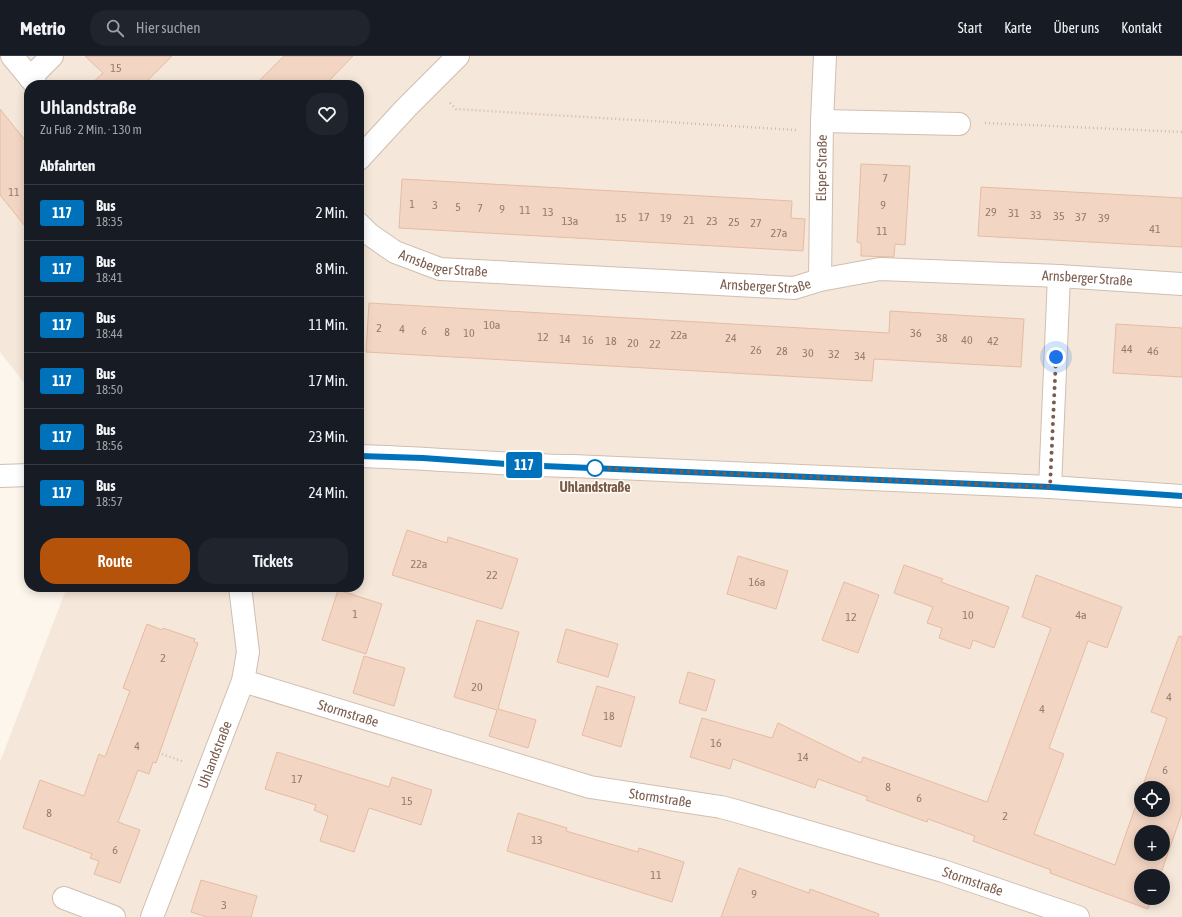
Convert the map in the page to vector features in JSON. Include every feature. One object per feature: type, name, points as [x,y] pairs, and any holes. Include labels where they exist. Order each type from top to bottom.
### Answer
[{"type":"street","points":[[12,56],[32,80]]},
{"type":"street","points":[[34,80],[52,56]]},
{"type":"street","points":[[364,154],[406,108],[458,56]]},
{"type":"street","name":"Elsper Straße","points":[[820,280],[822,126],[825,56]]},
{"type":"street","points":[[822,126],[959,124]]},
{"type":"street","name":"Arnsberger Straße","points":[[364,229],[395,252],[440,269],[794,288],[820,280],[880,269],[1059,276],[1182,284]]},
{"type":"street","points":[[1050,487],[1059,276]]},
{"type":"street","points":[[364,456],[423,458],[519,465],[1050,487],[1182,496]]},
{"type":"street","points":[[0,476],[24,475]]},
{"type":"street","name":"Uhlandstraße","points":[[152,917],[243,681],[248,652],[241,592]]},
{"type":"street","name":"Stormstraße","points":[[243,681],[590,787],[721,807],[736,811],[943,870],[1078,917]]},
{"type":"street","points":[[64,898],[114,917]]},
{"type":"path","points":[[430,84],[456,109],[822,126]]},
{"type":"path","points":[[959,124],[976,122],[1182,132]]},
{"type":"shaded area","points":[[0,56],[1182,56],[1182,917],[0,917],[0,762],[65,592],[364,592],[364,80],[24,80],[24,383],[0,352]]},
{"type":"building","points":[[85,56],[172,56],[148,80],[95,80],[103,73]]},
{"type":"building","points":[[284,56],[353,56],[330,80],[260,80]]},
{"type":"building","points":[[0,109],[24,139],[24,225],[0,195]]},
{"type":"building","points":[[861,164],[910,166],[905,245],[895,244],[894,257],[861,256],[861,243],[857,242]]},
{"type":"building","points":[[402,179],[792,201],[791,218],[805,219],[803,251],[399,228]]},
{"type":"building","points":[[981,187],[1182,198],[1182,247],[978,236]]},
{"type":"building","points":[[369,303],[889,333],[890,311],[1024,319],[1021,367],[874,359],[872,381],[366,352]]},
{"type":"building","points":[[1116,324],[1182,328],[1182,377],[1113,373]]},
{"type":"building","points":[[407,530],[447,543],[448,537],[518,559],[502,609],[392,575]]},
{"type":"building","points":[[738,556],[788,571],[776,609],[727,594]]},
{"type":"building","points":[[904,565],[943,579],[941,582],[1009,607],[994,648],[973,640],[970,649],[939,638],[942,628],[927,623],[933,607],[894,593]]},
{"type":"building","points":[[1036,575],[1122,607],[1107,648],[1088,641],[1049,748],[1064,754],[1034,834],[1115,865],[1134,811],[1134,817],[1170,817],[1170,781],[1144,781],[1167,718],[1151,712],[1179,636],[1182,637],[1182,813],[1170,847],[1170,825],[1134,825],[1134,861],[1165,861],[1162,869],[1134,869],[1134,904],[1050,873],[1051,870],[973,841],[975,836],[928,819],[927,822],[866,800],[868,797],[818,779],[815,788],[733,759],[730,769],[690,757],[702,718],[772,738],[778,723],[861,763],[863,757],[987,802],[1051,628],[1022,617]]},
{"type":"building","points":[[844,582],[879,595],[858,653],[822,640]]},
{"type":"building","points":[[337,592],[344,592],[382,604],[366,654],[322,640]]},
{"type":"building","points":[[477,620],[519,632],[498,709],[536,720],[528,748],[489,736],[497,710],[454,697]]},
{"type":"building","points":[[147,624],[162,630],[163,628],[195,639],[194,642],[198,643],[156,763],[153,762],[149,774],[138,770],[118,822],[140,830],[120,883],[94,874],[99,861],[90,858],[92,854],[23,828],[40,780],[84,796],[99,754],[105,757],[130,691],[123,688]]},
{"type":"building","points":[[566,629],[618,644],[608,677],[557,662]]},
{"type":"building","points":[[364,656],[405,668],[394,706],[353,693]]},
{"type":"building","points":[[688,672],[715,680],[706,711],[679,703]]},
{"type":"building","points":[[597,686],[635,697],[621,747],[582,735]]},
{"type":"building","points":[[277,752],[389,787],[392,777],[432,790],[421,825],[369,808],[354,852],[320,841],[328,816],[314,810],[316,805],[265,789]]},
{"type":"building","points":[[518,813],[567,828],[566,831],[638,852],[639,848],[684,862],[672,902],[507,851]]},
{"type":"building","points":[[739,868],[809,893],[810,889],[879,914],[878,917],[721,917]]},
{"type":"building","points":[[201,880],[257,896],[251,917],[207,917],[191,912]]},
{"type":"building","points":[[1137,905],[1149,905],[1148,909]]},
{"type":"bus line","name":"117","points":[[364,456],[423,458],[519,465],[573,466],[629,470],[1050,487],[1182,496]]},
{"type":"place","name":"Uhlandstraße","points":[[595,468]]},
{"type":"route","points":[[595,468],[1050,487],[1056,357]]}]
